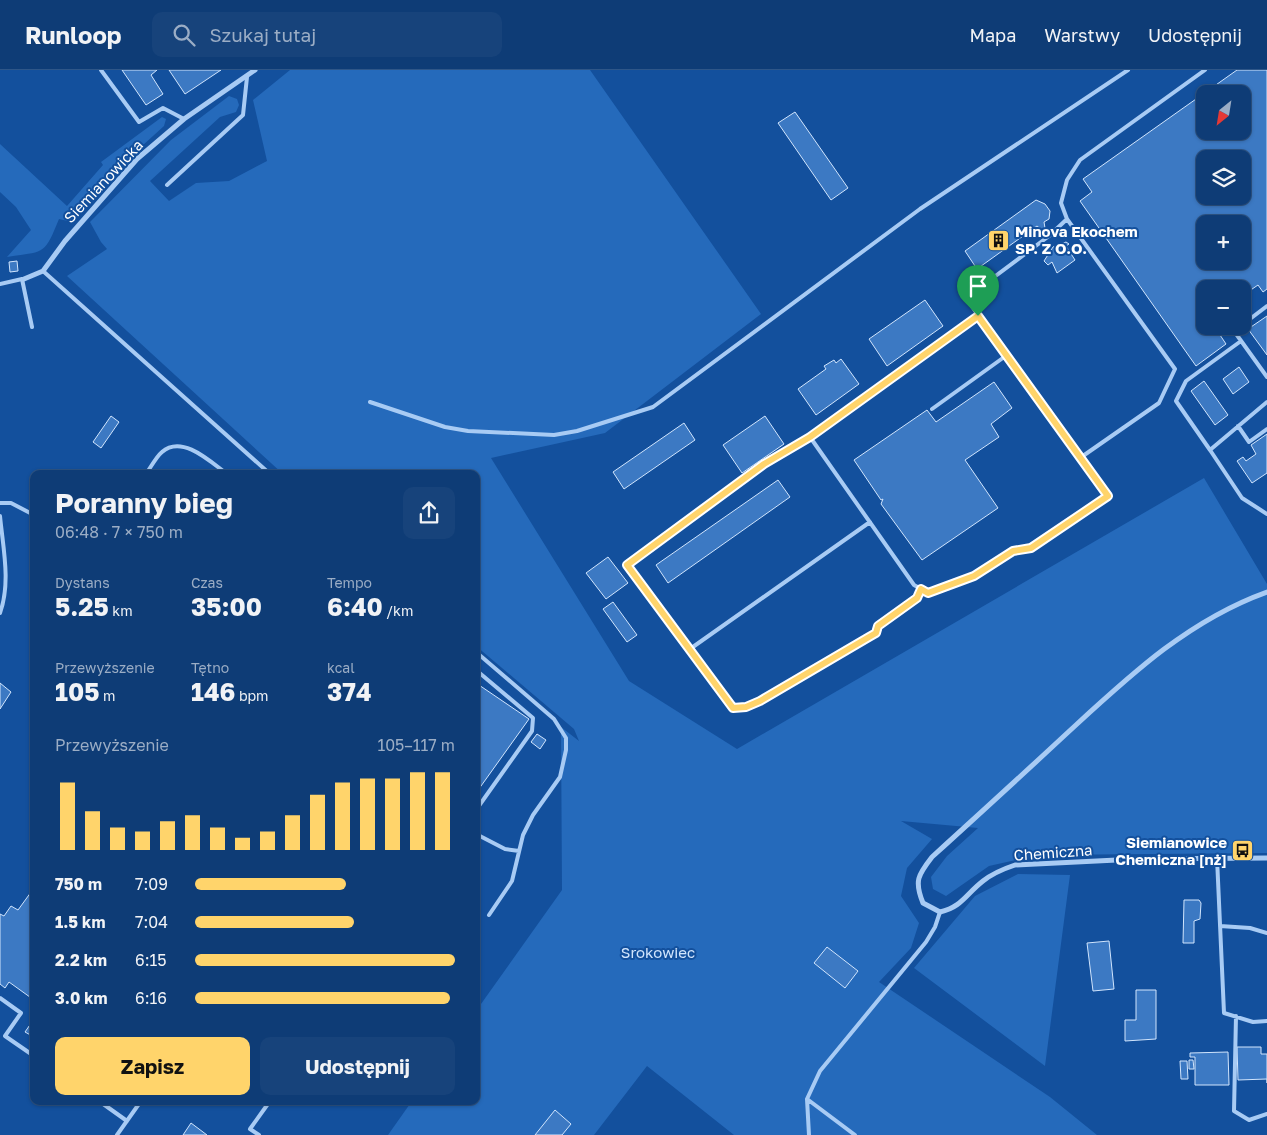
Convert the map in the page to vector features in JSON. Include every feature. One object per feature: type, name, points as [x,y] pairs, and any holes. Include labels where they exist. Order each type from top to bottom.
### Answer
[{"type":"street","name":"Siemianowicka","points":[[43,271],[65,241],[111,186],[137,159],[184,119],[255,70]]},
{"type":"street","points":[[23,279],[43,271]]},
{"type":"street","points":[[940,912],[923,903],[917,886],[922,870],[938,852],[1148,660],[1200,624],[1231,607],[1267,592]]},
{"type":"street","name":"Chemiczna","points":[[940,912],[958,906],[985,879],[999,870],[1014,865],[1137,858],[1267,858]]},
{"type":"lane","points":[[101,70],[139,122],[163,108],[184,119]]},
{"type":"lane","points":[[370,402],[446,427],[468,432],[554,435],[577,431],[653,407],[920,209],[1128,70]]},
{"type":"lane","points":[[1080,458],[1159,403],[1175,369],[1067,219],[1061,203],[1067,180],[1080,160],[1206,70]]},
{"type":"lane","points":[[167,185],[243,115],[247,77]]},
{"type":"lane","points":[[810,437],[914,585],[928,593],[974,576],[1013,551],[1031,548],[1108,496],[966,298],[1049,236],[1067,219]]},
{"type":"lane","points":[[43,271],[266,470]]},
{"type":"lane","points":[[0,284],[23,279],[32,327]]},
{"type":"lane","points":[[1251,318],[1267,306]]},
{"type":"lane","points":[[921,589],[917,598],[878,626],[876,633],[760,701],[746,707],[733,708],[627,565],[764,464],[810,437],[978,316]]},
{"type":"lane","points":[[1236,335],[1267,377]]},
{"type":"lane","points":[[1241,341],[1186,382],[1176,402],[1242,498],[1267,514]]},
{"type":"lane","points":[[932,408],[1007,355]]},
{"type":"lane","points":[[1210,450],[1267,402]]},
{"type":"lane","points":[[1238,426],[1249,442],[1267,429]]},
{"type":"lane","points":[[149,470],[162,452],[180,446],[193,450],[221,470]]},
{"type":"lane","points":[[0,503],[11,503],[30,513]]},
{"type":"lane","points":[[0,516],[5,563],[6,598],[0,613]]},
{"type":"lane","points":[[690,649],[870,522]]},
{"type":"lane","points":[[480,655],[554,719],[566,738],[566,750],[560,777],[533,815],[523,835],[512,881],[489,915]]},
{"type":"lane","points":[[480,673],[533,718],[534,724],[532,731],[480,804]]},
{"type":"lane","points":[[480,836],[505,849],[519,851]]},
{"type":"lane","points":[[1217,858],[1224,1013],[1253,1022],[1267,1021]]},
{"type":"lane","points":[[809,1135],[807,1099],[820,1071],[926,942],[935,927],[940,912]]},
{"type":"lane","points":[[1220,926],[1250,928],[1267,933]]},
{"type":"lane","points":[[0,998],[21,1013],[5,1036],[30,1053]]},
{"type":"lane","points":[[1236,1016],[1234,1112],[1249,1120],[1267,1114]]},
{"type":"lane","points":[[807,1099],[855,1135]]},
{"type":"lane","points":[[105,1105],[127,1121]]},
{"type":"lane","points":[[117,1135],[138,1105]]},
{"type":"lane","points":[[259,1135],[250,1129],[267,1105]]},
{"type":"green space","name":"Srokowiec","points":[[290,70],[590,70],[761,314],[605,433],[491,458],[629,681],[737,749],[1204,478],[1267,584],[1267,853],[1038,855],[989,866],[946,896],[933,889],[931,877],[947,856],[978,828],[901,821],[932,839],[907,868],[901,896],[919,923],[911,948],[879,982],[1050,1097],[1097,1135],[734,1135],[647,1066],[594,1135],[388,1135],[409,1105],[480,1105],[480,1005],[562,890],[561,727],[579,741],[574,729],[480,649],[480,470],[279,470],[67,276],[107,249],[90,222],[171,140],[229,96],[237,99],[239,105],[236,112],[220,117],[150,181],[169,201],[196,183],[229,181],[267,161],[253,100]]},
{"type":"green space","points":[[162,117],[166,119],[164,126],[121,165],[72,222],[59,219],[50,240],[42,250],[7,257],[31,230],[16,207],[0,192],[0,144],[67,206],[103,165],[101,162]]},
{"type":"green space","points":[[1018,874],[1070,875],[1045,1066],[914,968],[975,896]]},
{"type":"building","points":[[122,70],[157,70],[151,75],[163,94],[146,105]]},
{"type":"building","points":[[169,70],[221,70],[185,94]]},
{"type":"building","points":[[1237,70],[1267,70],[1267,289],[1263,292],[1258,285],[1251,290],[1251,280],[1196,280],[1196,335],[1220,335],[1226,344],[1196,366],[1080,201],[1092,192],[1083,179],[1196,99],[1196,140],[1251,140],[1251,85],[1216,85]]},
{"type":"building","points":[[795,112],[848,188],[831,200],[778,123]]},
{"type":"building","name":"Minova Ekochem SP. Z O.O.","points":[[1036,200],[1045,204],[1050,211],[1049,219],[1044,222],[1045,228],[1042,230],[1037,226],[977,269],[965,251]]},
{"type":"building","points":[[1066,242],[1069,244],[1066,246],[1075,260],[1057,273],[1052,262],[1048,265],[1044,261],[1053,247]]},
{"type":"building","points":[[17,261],[18,271],[10,272],[9,262]]},
{"type":"building","points":[[925,300],[943,326],[887,366],[869,339]]},
{"type":"building","points":[[1267,316],[1267,355],[1251,333],[1251,327]]},
{"type":"building","points":[[841,359],[859,384],[816,415],[798,389],[826,369],[824,366],[834,360],[836,363]]},
{"type":"building","points":[[1239,367],[1249,382],[1233,394],[1223,379]]},
{"type":"building","points":[[1204,381],[1228,415],[1215,425],[1191,391]]},
{"type":"building","points":[[994,382],[1012,408],[991,424],[999,437],[965,460],[998,508],[922,560],[881,504],[883,499],[881,500],[854,460],[927,410],[936,422]]},
{"type":"building","points":[[111,416],[119,422],[101,448],[93,442]]},
{"type":"building","points":[[765,416],[784,444],[742,473],[723,445]]},
{"type":"building","points":[[684,423],[695,440],[624,489],[613,472]]},
{"type":"building","points":[[1267,434],[1267,473],[1252,483],[1237,461],[1243,457],[1246,461],[1256,454],[1251,445]]},
{"type":"building","points":[[778,480],[790,497],[668,583],[656,565]]},
{"type":"building","points":[[608,557],[628,583],[606,599],[586,573]]},
{"type":"building","points":[[613,602],[637,635],[627,642],[603,609]]},
{"type":"building","points":[[0,683],[11,692],[0,709]]},
{"type":"building","points":[[480,686],[529,719],[480,787]]},
{"type":"building","points":[[537,734],[546,740],[540,749],[531,742]]},
{"type":"building","points":[[30,894],[30,997],[9,982],[5,988],[0,984],[0,914],[4,916],[11,906],[18,910]]},
{"type":"building","points":[[1184,900],[1199,900],[1201,903],[1200,919],[1194,921],[1194,943],[1183,943]]},
{"type":"building","points":[[1109,941],[1114,989],[1093,991],[1087,943]]},
{"type":"building","points":[[827,947],[858,971],[845,988],[814,963]]},
{"type":"building","points":[[1136,990],[1156,990],[1156,1039],[1125,1041],[1125,1020],[1136,1020]]},
{"type":"building","points":[[30,1025],[30,1035],[25,1032]]},
{"type":"building","points":[[1237,1047],[1261,1047],[1261,1054],[1267,1054],[1267,1079],[1238,1080]]},
{"type":"building","points":[[1228,1052],[1229,1085],[1195,1085],[1195,1057],[1190,1057],[1190,1053]]},
{"type":"building","points":[[1189,1060],[1193,1060],[1194,1069],[1189,1069]]},
{"type":"building","points":[[1180,1061],[1187,1061],[1188,1079],[1181,1079]]},
{"type":"building","points":[[555,1110],[571,1124],[562,1135],[535,1135]]},
{"type":"building","points":[[191,1123],[207,1135],[183,1135]]},
{"type":"place","name":"Minova Ekochem SP. Z O.O.","points":[[999,240]]},
{"type":"place","name":"Siemianowice Chemiczna [nż]","points":[[1243,851]]},
{"type":"route","points":[[978,316],[1108,496],[1031,548],[1013,551],[974,576],[928,593],[921,589],[917,598],[878,626],[876,633],[760,701],[746,707],[733,708],[627,565],[764,464],[810,437],[978,316]]}]
